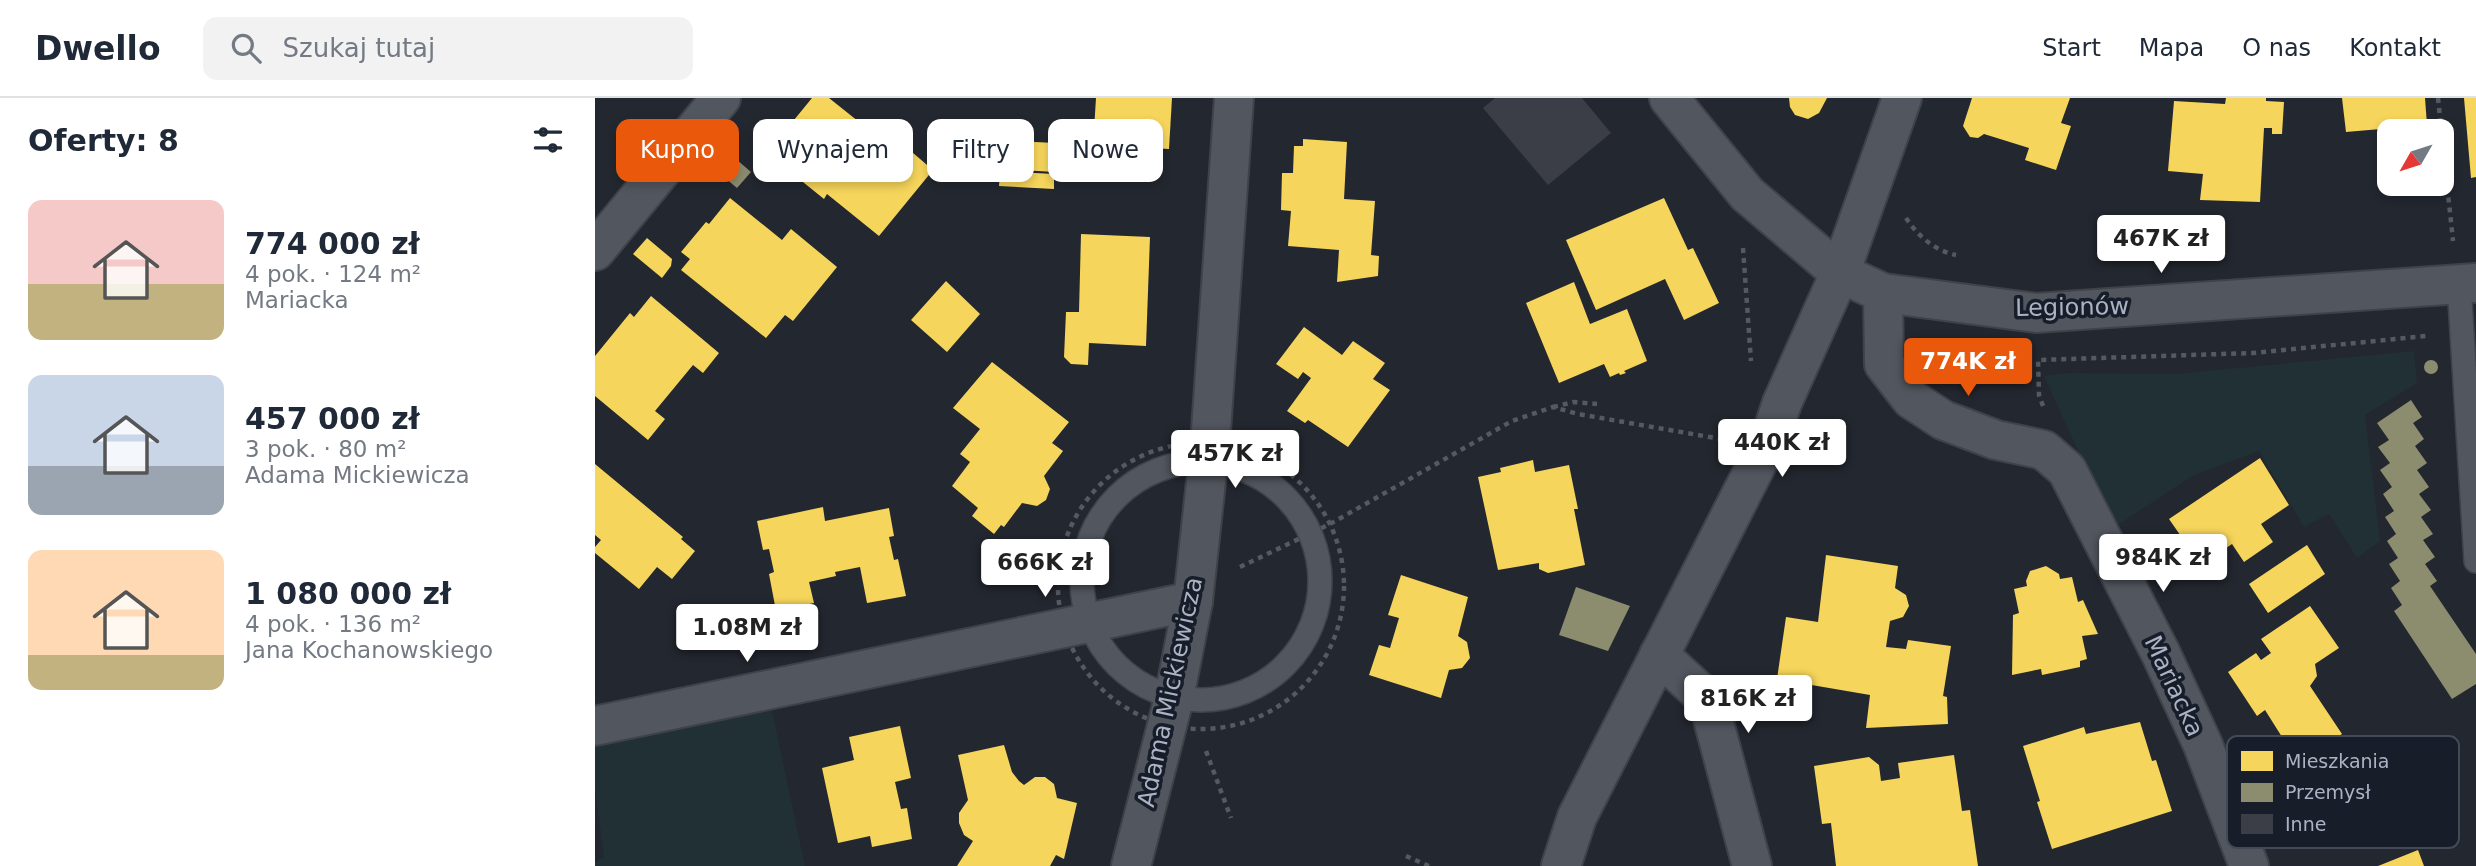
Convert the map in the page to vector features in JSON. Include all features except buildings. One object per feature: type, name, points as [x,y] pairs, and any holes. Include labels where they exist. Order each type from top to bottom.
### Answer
[{"type":"street","points":[[595,251],[722,98]]},
{"type":"street","name":"Adama Mickiewicza","points":[[1131,866],[1169,715],[1193,601],[1212,451],[1234,98]]},
{"type":"street","name":"Legionów","points":[[1669,98],[1747,194],[1840,273],[1883,293],[2036,313],[2467,284]]},
{"type":"street","points":[[1561,866],[1577,817],[1771,436],[1782,403],[1840,273],[1902,98]]},
{"type":"street","name":"Mariacka","points":[[1883,293],[1884,363],[1910,399],[1943,420],[1996,440],[2044,450],[2067,470],[2161,654],[2203,745],[2227,808]]},
{"type":"street","points":[[595,726],[1193,601]]},
{"type":"street","points":[[1659,655],[1708,699],[1752,866]]},
{"type":"street","name":"Mariacka","points":[[2242,848],[2249,866]]},
{"type":"lane","points":[[2467,284],[2462,332],[2476,561]]},
{"type":"lane","points":[[1212,451],[1274,487],[1320,529],[1317,612],[1307,637],[1292,659],[1272,678],[1248,691],[1223,699],[1196,701],[1169,715],[1149,689],[1131,678],[1076,624],[1083,598],[1083,563],[1093,529],[1105,509],[1122,491],[1151,472],[1212,451]]},
{"type":"path","points":[[2438,98],[2454,245]]},
{"type":"path","points":[[1903,208],[1905,217],[1916,233],[1944,253],[1957,256]]},
{"type":"path","points":[[1743,247],[1751,367]]},
{"type":"path","points":[[2039,395],[2038,360],[2253,353],[2462,332]]},
{"type":"path","points":[[1232,571],[1320,529],[1513,421],[1574,402],[1597,404]]},
{"type":"path","points":[[1553,407],[1578,414],[1724,439]]},
{"type":"path","points":[[1157,449],[1212,451],[1268,459],[1293,476],[1314,498],[1320,529],[1342,558],[1344,595],[1338,631],[1322,664],[1299,691],[1269,713],[1235,726],[1199,730],[1169,715],[1117,702],[1093,681],[1075,655],[1076,624],[1057,595],[1059,563],[1067,533],[1082,504],[1103,480],[1128,461],[1157,449]]},
{"type":"path","points":[[1199,730],[1201,737]]},
{"type":"path","points":[[1206,748],[1231,818]]},
{"type":"path","points":[[1406,856],[1429,866]]},
{"type":"shaded area","points":[[2414,351],[2417,383],[2365,415],[2380,541],[2357,558],[2329,514],[2304,527],[2259,451],[2194,475],[2113,528],[2044,376],[2070,373],[2175,374]]},
{"type":"shaded area","points":[[771,706],[805,866],[595,866],[595,862],[604,857],[595,789],[595,745]]}]
